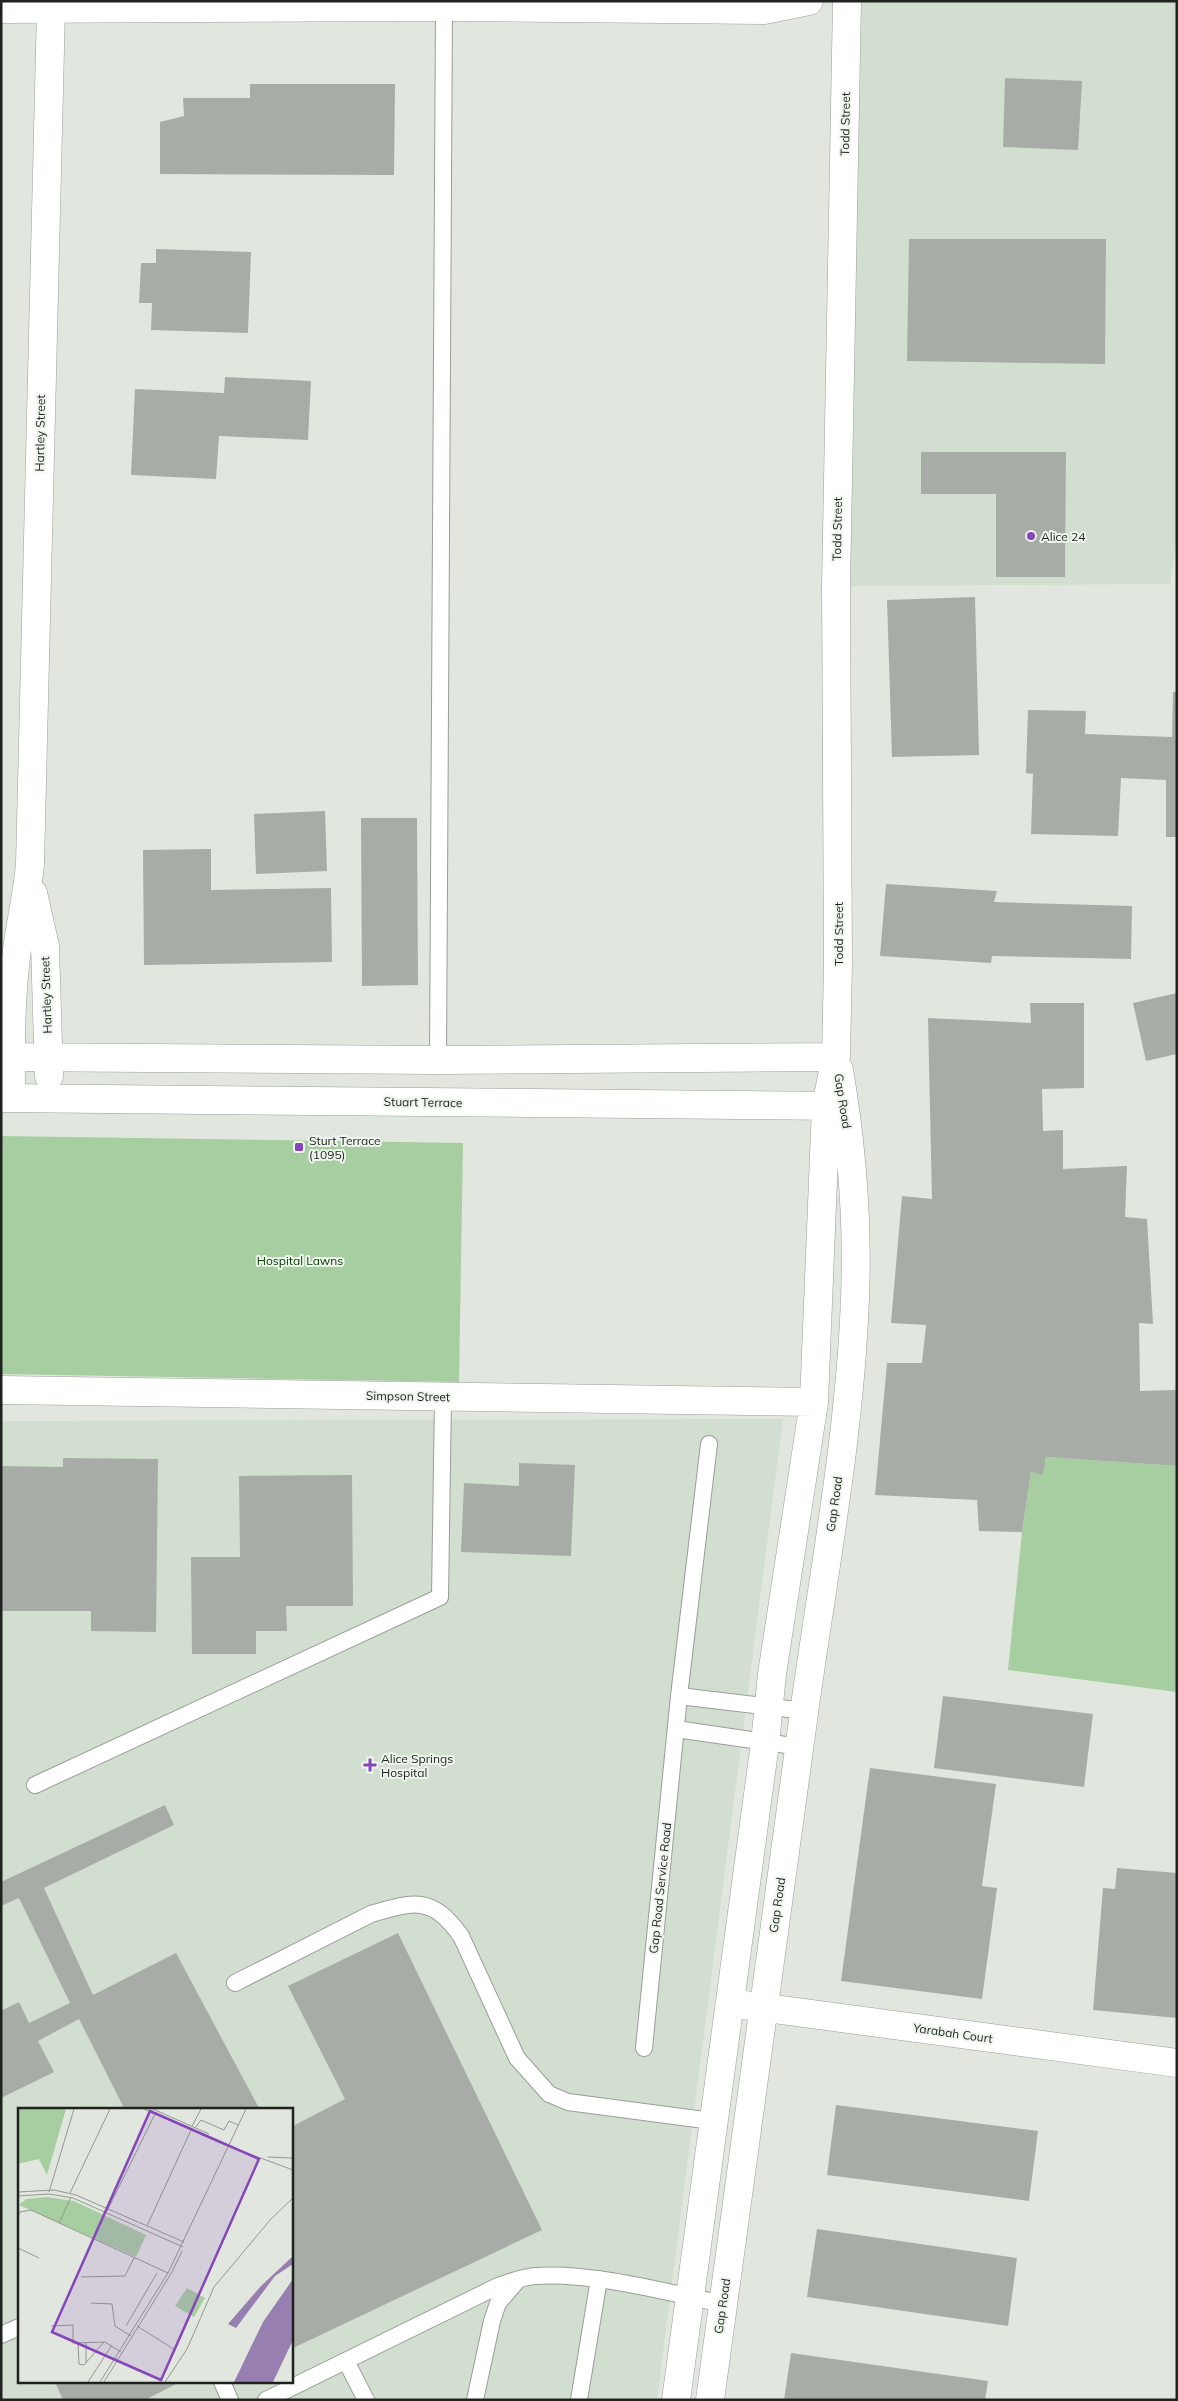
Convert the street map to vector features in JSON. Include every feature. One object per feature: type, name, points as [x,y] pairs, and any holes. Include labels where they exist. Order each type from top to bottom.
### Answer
[{"type":"street","points":[[1,9],[51,5],[764,10],[809,1]]},
{"type":"street","name":"Todd Street","points":[[836,1057],[838,964],[836,586],[847,1]]},
{"type":"street","name":"Hartley Street","points":[[6,1098],[6,1057],[15,966],[27,898],[30,864],[51,5]]},
{"type":"street","name":"Hartley Street","points":[[30,864],[33,901],[45,946],[49,1098]]},
{"type":"street","points":[[6,1057],[438,1060],[836,1057]]},
{"type":"street","name":"Gap Road","points":[[676,2400],[769,1707],[814,1402],[835,1106],[836,1057]]},
{"type":"street","name":"Stuart Terrace","points":[[6,1098],[835,1106]]},
{"type":"street","name":"Gap Road","points":[[710,2400],[762,2008],[836,1491],[850,1374],[855,1298],[853,1174],[835,1106]]},
{"type":"street","name":"Simpson Street","points":[[1,1390],[814,1402]]},
{"type":"street","name":"Yarabah Court","points":[[730,2004],[1177,2063]]},
{"type":"street","points":[[712,2121],[747,2125]]},
{"type":"lane","points":[[438,1060],[444,7]]},
{"type":"lane","points":[[35,1785],[440,1597],[443,1396]]},
{"type":"lane","name":"Gap Road Service Road","points":[[644,2048],[679,1696],[709,1444]]},
{"type":"lane","points":[[679,1696],[805,1711]]},
{"type":"lane","points":[[676,1729],[800,1747]]},
{"type":"lane","points":[[235,1983],[371,1914],[394,1907],[414,1905],[434,1907],[449,1919],[461,1936],[517,2058],[549,2094],[568,2102],[712,2121]]},
{"type":"lane","points":[[276,2398],[346,2361],[498,2286],[518,2279],[536,2276],[598,2279],[723,2304]]},
{"type":"lane","points":[[475,2400],[492,2321],[498,2303],[518,2279]]},
{"type":"lane","points":[[579,2400],[598,2279]]},
{"type":"lane","points":[[1,2335],[18,2327]]},
{"type":"lane","points":[[346,2361],[366,2400]]},
{"type":"lane","points":[[223,2384],[230,2400]]},
{"type":"shaded area","points":[[847,1],[1177,1],[1177,538],[1170,584],[836,586]]},
{"type":"shaded area","name":"Alice Springs Hospital","points":[[783,1419],[657,2400],[1,2400],[1,1421]]},
{"type":"green space","name":"Hospital Lawns","points":[[1,1136],[463,1143],[459,1382],[1,1374]]},
{"type":"green space","points":[[1046,1457],[1177,1466],[1177,1692],[1008,1670],[1022,1532],[1031,1472],[1043,1474]]},
{"type":"building","points":[[1005,78],[1082,81],[1078,150],[1003,147]]},
{"type":"building","points":[[250,84],[395,84],[394,175],[160,174],[160,122],[184,116],[183,98],[250,98]]},
{"type":"building","points":[[909,239],[1106,239],[1105,364],[907,361]]},
{"type":"building","points":[[156,249],[251,252],[248,333],[151,330],[152,303],[139,303],[141,263],[156,263]]},
{"type":"building","points":[[225,377],[311,381],[308,440],[219,436],[216,479],[131,475],[135,389],[224,393]]},
{"type":"building","name":"Alice 24","points":[[921,452],[1066,452],[1065,577],[996,577],[996,494],[921,494]]},
{"type":"building","points":[[975,597],[979,755],[892,757],[887,600]]},
{"type":"building","points":[[1173,692],[1177,692],[1177,837],[1166,837],[1166,780],[1121,778],[1118,836],[1031,834],[1033,774],[1026,773],[1028,710],[1086,711],[1085,734],[1172,737]]},
{"type":"building","points":[[325,811],[327,871],[256,874],[254,814]]},
{"type":"building","points":[[361,818],[417,818],[418,985],[362,986]]},
{"type":"building","points":[[211,849],[211,890],[331,888],[332,962],[144,965],[143,850]]},
{"type":"building","points":[[886,884],[997,891],[994,902],[1132,906],[1131,959],[992,956],[991,963],[880,956]]},
{"type":"building","points":[[1177,993],[1177,1054],[1146,1061],[1133,1003]]},
{"type":"building","points":[[1030,1003],[1084,1003],[1084,1088],[1042,1089],[1043,1131],[1063,1130],[1063,1169],[1127,1166],[1125,1217],[1147,1219],[1153,1324],[1139,1323],[1140,1391],[1177,1390],[1177,1466],[1046,1457],[1043,1475],[1031,1472],[1022,1532],[979,1531],[977,1500],[875,1495],[887,1363],[922,1363],[926,1325],[891,1323],[902,1196],[932,1199],[928,1018],[1031,1023]]},
{"type":"building","points":[[63,1458],[158,1459],[156,1632],[91,1631],[91,1611],[1,1611],[1,1466],[63,1467]]},
{"type":"building","points":[[519,1463],[575,1465],[571,1556],[461,1552],[464,1483],[519,1486]]},
{"type":"building","points":[[352,1475],[353,1606],[286,1606],[287,1631],[256,1631],[256,1654],[192,1654],[191,1557],[240,1557],[239,1476]]},
{"type":"building","points":[[943,1696],[1093,1714],[1084,1787],[934,1768]]},
{"type":"building","points":[[870,1768],[996,1784],[982,1886],[997,1888],[982,1999],[841,1981]]},
{"type":"building","points":[[165,1805],[174,1825],[44,1888],[93,1995],[176,1953],[259,2108],[124,2108],[79,2019],[38,2041],[54,2072],[1,2098],[1,2011],[19,2002],[29,2023],[70,2003],[19,1898],[1,1906],[1,1882]]},
{"type":"building","points":[[1117,1868],[1177,1873],[1177,2018],[1093,2010],[1103,1888],[1115,1889]]},
{"type":"building","points":[[398,1933],[542,2230],[292,2349],[292,2126],[345,2099],[288,1986]]},
{"type":"building","points":[[836,2105],[1038,2131],[1029,2201],[827,2175]]},
{"type":"building","points":[[817,2229],[1017,2258],[1008,2326],[807,2297]]},
{"type":"building","points":[[791,2353],[988,2381],[985,2400],[784,2400]]},
{"type":"building","points":[[56,2384],[176,2384],[145,2400],[63,2400]]},
{"type":"place","name":"Alice 24","points":[[1031,536]]},
{"type":"place","name":"Sturt Terrace (1095)","points":[[299,1147]]},
{"type":"place","name":"Alice Springs Hospital","points":[[370,1765]]}]
